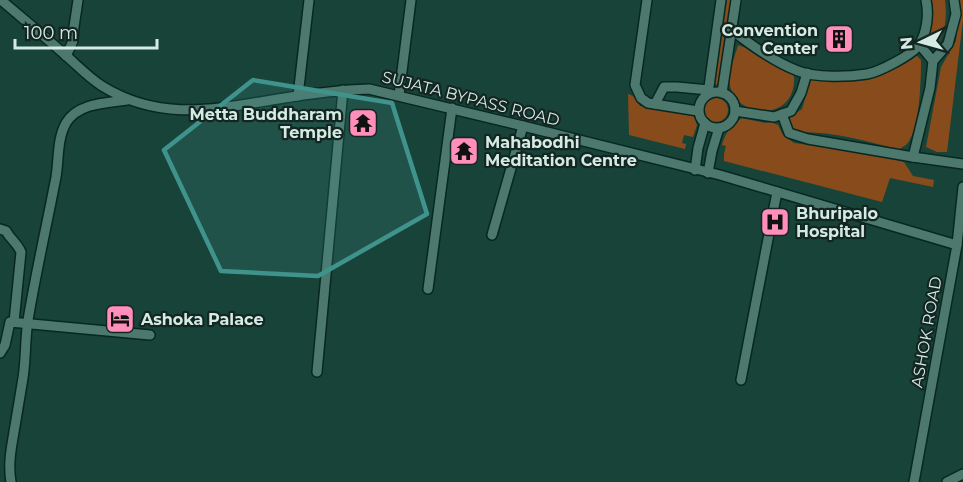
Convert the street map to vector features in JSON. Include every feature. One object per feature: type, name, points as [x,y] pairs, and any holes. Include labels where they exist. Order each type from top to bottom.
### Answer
[{"type":"street","name":"SUJATA BYPASS ROAD","points":[[1,0],[70,48],[99,84],[127,100],[164,109],[197,110],[369,88],[708,173],[957,245]]},
{"type":"street","points":[[70,48],[78,0]]},
{"type":"street","points":[[298,96],[309,0]]},
{"type":"street","points":[[399,95],[411,0]]},
{"type":"street","points":[[647,0],[635,85],[641,98],[648,103],[698,111]]},
{"type":"street","points":[[655,104],[664,87],[677,87],[709,92],[722,93],[732,100],[735,111],[730,122],[719,128],[713,128],[705,123],[698,111],[702,99],[709,92],[721,0]]},
{"type":"street","points":[[722,93],[736,0]]},
{"type":"street","points":[[732,30],[759,51],[800,72],[833,77],[870,74],[906,56],[919,44],[927,24],[926,0]]},
{"type":"street","points":[[913,158],[930,88],[933,61],[948,44],[956,14],[954,0]]},
{"type":"street","points":[[919,44],[933,61]]},
{"type":"street","points":[[735,111],[774,117],[791,111],[801,93],[807,73]]},
{"type":"street","points":[[317,372],[344,90]]},
{"type":"street","points":[[11,482],[10,455],[23,375],[27,324],[56,176],[59,144],[65,124],[80,109],[127,100]]},
{"type":"street","points":[[428,289],[452,108]]},
{"type":"street","points":[[782,114],[789,133],[808,139],[913,158],[963,164]]},
{"type":"street","points":[[695,170],[705,123]]},
{"type":"street","points":[[492,235],[523,126]]},
{"type":"street","points":[[708,173],[719,128]]},
{"type":"street","name":"ASHOK ROAD","points":[[914,482],[961,224],[963,187]]},
{"type":"street","points":[[741,380],[777,192]]},
{"type":"street","points":[[0,229],[6,231],[10,239],[18,244],[21,252],[14,322]]},
{"type":"street","points":[[0,352],[5,345],[10,322],[150,335]]},
{"type":"street","points":[[0,453],[10,455]]},
{"type":"street","points":[[947,482],[963,474]]},
{"type":"highlighted area","points":[[253,80],[392,103],[427,214],[318,276],[221,271],[164,150]]},
{"type":"shaded area","points":[[726,0],[731,0],[719,85],[715,84]]},
{"type":"shaded area","points":[[932,0],[945,0],[946,18],[939,41],[936,46],[929,47],[925,44],[930,27]]},
{"type":"shaded area","points":[[960,0],[963,0],[963,20],[947,152],[937,152],[926,147],[941,67],[956,41]]},
{"type":"shaded area","points":[[738,45],[768,58],[794,76],[792,91],[786,102],[766,111],[755,110],[744,105],[735,97],[730,86],[730,76]]},
{"type":"shaded area","points":[[916,55],[921,60],[917,116],[911,137],[907,144],[899,150],[835,135],[795,132],[791,126],[789,118],[802,109],[811,79],[832,81],[871,77]]},
{"type":"shaded area","points":[[628,94],[633,96],[640,106],[693,114],[697,125],[693,137],[684,135],[682,143],[686,144],[685,149],[629,135]]},
{"type":"shaded area","points":[[716,98],[725,101],[728,110],[725,119],[716,122],[707,119],[704,110],[707,101]]},
{"type":"shaded area","points":[[742,118],[778,125],[783,135],[794,143],[871,153],[904,162],[913,176],[934,180],[933,187],[890,178],[882,202],[724,161],[726,146],[722,145],[725,137],[732,126]]},
{"type":"place","name":"Convention Center","points":[[839,39]]},
{"type":"place","name":"Metta Buddharam Temple","points":[[363,123]]},
{"type":"place","name":"Mahabodhi Meditation Centre","points":[[464,151]]},
{"type":"place","name":"Bhuripalo Hospital","points":[[775,222]]},
{"type":"place","name":"Ashoka Palace","points":[[120,319]]}]
